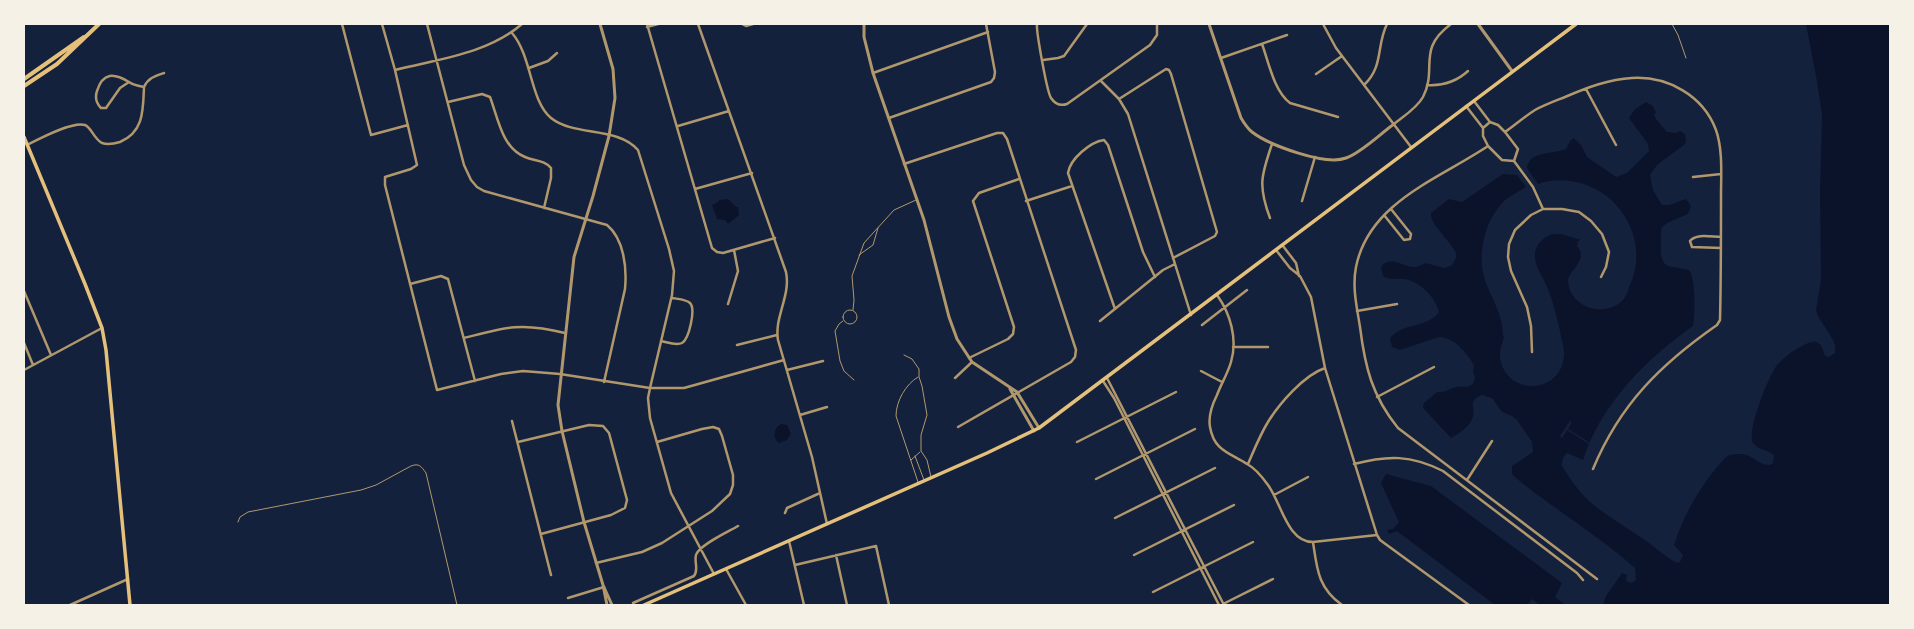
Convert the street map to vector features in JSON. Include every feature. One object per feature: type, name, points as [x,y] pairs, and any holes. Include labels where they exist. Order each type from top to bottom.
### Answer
[{"type":"highway","points":[[24,86],[57,64],[99,24]]},
{"type":"highway","points":[[24,79],[94,29]]},
{"type":"main road","points":[[644,605],[924,481],[1039,428],[1283,246],[1411,147],[1576,24]]},
{"type":"main road","points":[[24,137],[102,328],[106,350],[130,605]]},
{"type":"street","points":[[342,24],[371,135],[408,125]]},
{"type":"street","points":[[382,24],[395,70],[417,164],[414,168],[385,177],[437,390],[512,372],[560,374],[650,388],[684,388],[784,360]]},
{"type":"street","points":[[427,24],[464,165],[477,187],[484,191],[607,224],[615,231],[626,274],[625,289],[604,382]]},
{"type":"street","points":[[395,70],[483,48],[512,33],[522,24]]},
{"type":"street","points":[[600,24],[615,85],[615,98],[609,136],[574,257],[560,374],[558,405],[562,431],[584,522],[607,605]]},
{"type":"street","points":[[658,24],[647,25],[678,126],[712,248],[720,253],[775,238]]},
{"type":"street","points":[[698,24],[775,238],[788,281],[777,335],[800,415],[827,524]]},
{"type":"street","points":[[742,24],[746,26],[753,24]]},
{"type":"street","points":[[864,24],[864,37],[873,73],[926,226],[949,316],[957,338],[972,362],[1017,392],[1039,428]]},
{"type":"street","points":[[889,118],[991,82],[994,78],[995,72],[986,24]]},
{"type":"street","points":[[1038,24],[1048,93],[1058,104],[1067,104],[1150,45],[1157,36],[1157,24]]},
{"type":"street","points":[[1043,60],[1064,56],[1087,24]]},
{"type":"street","points":[[1209,24],[1245,125],[1256,135],[1272,144],[1315,157],[1333,160],[1346,158],[1394,124],[1419,103],[1427,85],[1432,45],[1439,34],[1451,24]]},
{"type":"street","points":[[1323,24],[1328,36],[1342,56],[1411,147]]},
{"type":"street","points":[[1364,85],[1377,68],[1383,34],[1387,24]]},
{"type":"street","points":[[1478,24],[1512,71]]},
{"type":"street","points":[[873,73],[988,32]]},
{"type":"street","points":[[512,33],[521,46],[530,68],[538,100],[551,118],[565,124],[627,141],[634,145],[638,150],[669,249],[674,272],[672,298],[648,398],[650,418],[671,493],[714,574]]},
{"type":"street","points":[[1221,58],[1287,35]]},
{"type":"street","points":[[1262,44],[1279,90],[1285,99],[1290,103],[1338,117]]},
{"type":"street","points":[[530,68],[548,61],[557,53]]},
{"type":"street","points":[[1316,74],[1342,56]]},
{"type":"street","points":[[1119,100],[1166,69],[1169,70],[1217,232],[1215,236],[1173,258]]},
{"type":"street","points":[[1427,85],[1445,84],[1459,78],[1468,71]]},
{"type":"street","points":[[27,145],[61,128],[82,125],[88,127],[93,136],[103,143],[112,144],[125,139],[132,135],[141,121],[144,87],[150,79],[164,73]]},
{"type":"street","points":[[129,82],[120,88],[106,108],[101,108],[98,106],[96,95],[103,79],[110,76],[119,76],[129,82],[144,87]]},
{"type":"street","points":[[1505,132],[1536,110],[1586,89],[1620,79],[1632,78],[1659,80],[1684,90],[1693,96],[1707,111],[1716,130],[1719,142],[1721,174],[1720,320],[1717,325],[1687,346],[1642,388],[1603,445],[1593,469]]},
{"type":"street","points":[[1101,81],[1119,100],[1128,114],[1191,315]]},
{"type":"street","points":[[1586,89],[1616,145]]},
{"type":"street","points":[[448,102],[482,94],[490,97],[503,134],[511,148],[525,157],[547,164],[551,168],[551,178],[544,208]]},
{"type":"street","points":[[1474,100],[1490,122],[1498,125],[1518,149],[1514,161]]},
{"type":"street","points":[[1466,106],[1483,128],[1483,136],[1488,146],[1502,160],[1514,161],[1533,187],[1543,209]]},
{"type":"street","points":[[678,126],[729,111]]},
{"type":"street","points":[[1483,128],[1490,122]]},
{"type":"street","points":[[904,164],[997,132],[1003,134],[1006,139],[1074,343],[1076,353],[1071,362],[958,427]]},
{"type":"street","points":[[1115,309],[1068,173],[1069,166],[1072,161],[1098,141],[1104,140],[1108,145],[1143,252],[1155,277]]},
{"type":"street","points":[[1270,218],[1262,197],[1261,187],[1263,173],[1272,144]]},
{"type":"street","points":[[1488,146],[1461,163],[1433,177],[1391,209],[1370,231],[1362,247],[1356,267],[1354,290],[1369,374],[1377,397],[1386,413],[1398,428],[1597,579]]},
{"type":"street","points":[[1302,201],[1315,157]]},
{"type":"street","points":[[695,189],[752,173]]},
{"type":"street","points":[[1693,177],[1721,174]]},
{"type":"street","points":[[969,358],[1008,339],[1013,334],[1014,327],[973,201],[976,195],[985,190],[1019,179]]},
{"type":"street","points":[[1026,201],[1072,186]]},
{"type":"street","points":[[1384,215],[1404,240],[1410,239],[1411,234],[1391,209]]},
{"type":"street","points":[[1532,352],[1531,326],[1527,307],[1511,271],[1508,257],[1509,244],[1515,230],[1531,215],[1543,209],[1562,209],[1579,212],[1591,221],[1602,234],[1609,252],[1606,267],[1601,277]]},
{"type":"street","points":[[1721,237],[1700,236],[1692,238],[1690,241],[1692,247],[1721,248]]},
{"type":"street","points":[[1283,246],[1296,263],[1300,276],[1311,297],[1325,368],[1377,535],[1380,540],[1469,605]]},
{"type":"street","points":[[728,304],[738,271],[734,250]]},
{"type":"street","points":[[1276,250],[1290,268],[1300,276]]},
{"type":"street","points":[[1100,321],[1155,277],[1175,264]]},
{"type":"street","points":[[410,284],[441,276],[448,279],[474,381]]},
{"type":"street","points":[[1202,325],[1247,290]]},
{"type":"street","points":[[24,291],[51,355]]},
{"type":"street","points":[[1217,295],[1224,307],[1232,328],[1233,347],[1231,362],[1210,413],[1209,421],[1212,435],[1226,454],[1248,464],[1264,480],[1274,495],[1292,530],[1303,540],[1313,542],[1377,535]]},
{"type":"street","points":[[661,341],[677,344],[683,342],[688,337],[693,312],[692,306],[687,301],[672,298]]},
{"type":"street","points":[[1357,312],[1397,304]]},
{"type":"street","points":[[464,338],[516,326],[547,328],[565,333]]},
{"type":"street","points":[[24,370],[102,328]]},
{"type":"street","points":[[737,345],[777,335]]},
{"type":"street","points":[[24,343],[33,365]]},
{"type":"street","points":[[1233,347],[1268,347]]},
{"type":"street","points":[[787,370],[823,360]]},
{"type":"street","points":[[955,378],[972,362]]},
{"type":"street","points":[[1377,397],[1434,367]]},
{"type":"street","points":[[1248,464],[1267,423],[1276,411],[1312,374],[1325,368]]},
{"type":"street","points":[[1201,371],[1222,382]]},
{"type":"street","points":[[1107,378],[1167,492],[1222,605]]},
{"type":"street","points":[[1103,381],[1125,418],[1201,568],[1222,605]]},
{"type":"street","points":[[1009,387],[1034,431]]},
{"type":"street","points":[[1077,442],[1176,392]]},
{"type":"street","points":[[800,415],[827,407]]},
{"type":"street","points":[[512,421],[542,534],[551,575]]},
{"type":"street","points":[[518,442],[562,431],[595,425],[603,426],[608,430],[627,500],[627,504],[623,511],[542,534]]},
{"type":"street","points":[[596,563],[642,552],[662,543],[712,511],[726,499],[732,489],[733,475],[719,429],[710,427],[656,442]]},
{"type":"street","points":[[1096,479],[1195,429]]},
{"type":"street","points":[[1467,480],[1492,441]]},
{"type":"street","points":[[1354,464],[1392,457],[1418,461],[1437,468],[1571,568],[1583,580]]},
{"type":"street","points":[[1115,518],[1215,468]]},
{"type":"street","points":[[1274,495],[1308,477]]},
{"type":"street","points":[[785,513],[788,508],[820,493]]},
{"type":"street","points":[[1134,555],[1234,505]]},
{"type":"street","points":[[633,603],[694,576],[696,572],[696,556],[700,549],[738,526]]},
{"type":"street","points":[[789,541],[804,605]]},
{"type":"street","points":[[1153,592],[1253,542]]},
{"type":"street","points":[[1313,542],[1318,572],[1322,583],[1327,593],[1342,605]]},
{"type":"street","points":[[795,565],[876,546],[889,605]]},
{"type":"street","points":[[836,556],[847,605]]},
{"type":"street","points":[[726,569],[746,605]]},
{"type":"street","points":[[1222,605],[1273,578]]},
{"type":"street","points":[[70,605],[128,579]]},
{"type":"street","points":[[568,598],[603,587]]},
{"type":"street","points":[[603,587],[612,605]]},
{"type":"lane","points":[[1672,24],[1678,35],[1686,58]]},
{"type":"lane","points":[[843,321],[850,325],[856,322],[857,315],[853,310],[854,300],[852,276],[867,238],[894,210],[917,200]]},
{"type":"lane","points":[[859,255],[873,245],[878,228]]},
{"type":"lane","points":[[853,310],[848,310],[844,313],[843,321],[839,324],[835,331],[840,361],[844,371],[854,380]]},
{"type":"lane","points":[[904,355],[916,364],[919,369],[919,377],[927,414],[921,435],[921,451],[927,460],[932,477]]},
{"type":"lane","points":[[918,483],[896,416],[896,411],[907,386],[910,382],[919,377]]},
{"type":"lane","points":[[910,460],[921,451]]},
{"type":"lane","points":[[915,456],[924,481]]},
{"type":"lane","points":[[238,522],[240,517],[248,512],[361,490],[376,485],[416,464],[421,466],[426,473],[458,605]]},
{"type":"water","points":[[1806,24],[1890,24],[1890,605],[1603,605],[1606,596],[1622,573],[1627,575],[1626,581],[1632,583],[1636,580],[1635,568],[1512,474],[1512,466],[1533,452],[1532,442],[1517,420],[1502,412],[1492,398],[1482,395],[1477,397],[1473,402],[1473,415],[1471,422],[1463,430],[1451,438],[1423,408],[1424,403],[1437,392],[1444,392],[1473,384],[1475,378],[1473,371],[1474,365],[1455,342],[1444,338],[1439,337],[1400,350],[1392,347],[1390,339],[1400,330],[1428,321],[1439,312],[1430,295],[1421,286],[1410,280],[1386,278],[1383,276],[1381,268],[1383,264],[1389,262],[1413,267],[1426,263],[1444,268],[1452,265],[1456,258],[1456,253],[1433,222],[1431,213],[1449,199],[1462,202],[1503,174],[1517,175],[1526,187],[1505,200],[1498,208],[1487,228],[1482,250],[1483,273],[1503,328],[1504,336],[1500,357],[1504,370],[1512,379],[1522,384],[1534,386],[1545,384],[1554,377],[1561,368],[1564,351],[1553,303],[1535,260],[1535,252],[1538,245],[1549,235],[1553,234],[1560,234],[1580,239],[1578,242],[1575,240],[1578,243],[1577,246],[1581,255],[1568,279],[1570,288],[1580,303],[1596,309],[1605,309],[1614,306],[1625,298],[1634,272],[1636,247],[1629,224],[1614,203],[1605,195],[1590,186],[1572,181],[1554,180],[1538,184],[1527,168],[1529,163],[1532,159],[1542,154],[1566,149],[1570,141],[1574,138],[1581,145],[1587,157],[1616,177],[1627,173],[1649,151],[1648,144],[1629,118],[1635,109],[1646,102],[1653,106],[1656,113],[1654,114],[1656,119],[1667,132],[1676,133],[1680,131],[1685,134],[1686,142],[1684,145],[1657,165],[1650,175],[1653,190],[1662,205],[1669,205],[1686,199],[1691,206],[1688,214],[1667,223],[1662,227],[1661,254],[1664,263],[1667,265],[1689,270],[1691,274],[1694,297],[1693,326],[1659,353],[1627,384],[1601,420],[1583,460],[1567,453],[1563,459],[1562,466],[1581,493],[1595,506],[1672,560],[1677,563],[1680,562],[1683,555],[1674,545],[1683,521],[1701,488],[1725,458],[1729,455],[1742,454],[1764,464],[1770,465],[1773,463],[1774,455],[1760,449],[1755,445],[1752,437],[1755,416],[1759,404],[1777,365],[1792,351],[1811,342],[1816,342],[1819,344],[1823,349],[1825,356],[1829,357],[1835,353],[1833,340],[1818,316],[1816,310],[1821,279],[1820,192],[1822,114]]},
{"type":"water","points":[[728,199],[736,207],[738,207],[739,215],[728,224],[725,220],[717,219],[712,205],[719,200]]},
{"type":"water","points":[[781,424],[787,425],[791,434],[787,440],[779,443],[775,439],[774,434],[776,428]]},
{"type":"water","points":[[1386,474],[1431,486],[1562,583],[1555,597],[1565,605],[1540,605],[1532,599],[1527,605],[1495,605],[1397,531],[1389,534],[1387,530],[1393,529],[1399,522],[1381,483]]},
{"type":"pier","points":[[1570,421],[1572,422],[1568,429],[1590,443],[1589,444],[1567,430],[1562,438],[1560,436]]}]
